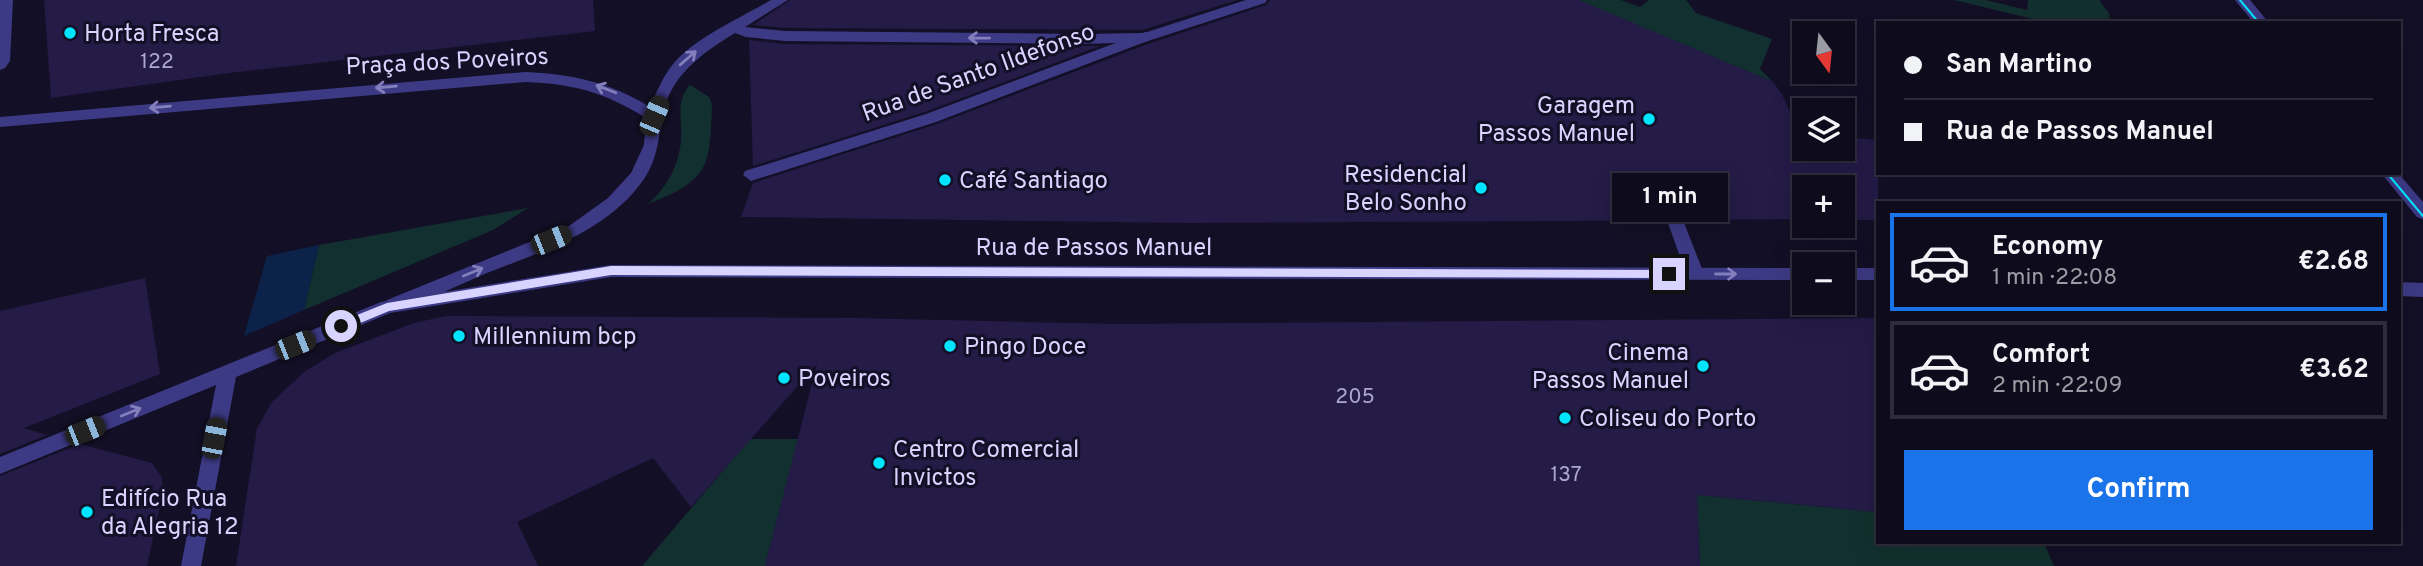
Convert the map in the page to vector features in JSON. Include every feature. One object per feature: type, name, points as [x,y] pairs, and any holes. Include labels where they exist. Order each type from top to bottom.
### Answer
[{"type":"street","points":[[0,65],[3,61],[6,0]]},
{"type":"street","points":[[0,466],[575,230],[614,202],[638,176],[652,145],[654,116],[670,79],[681,64],[700,48],[781,0]]},
{"type":"street","name":"Rua de Santo Ildefonso","points":[[751,175],[931,118],[1145,37],[1260,0]]},
{"type":"street","points":[[2242,0],[2260,21]]},
{"type":"street","points":[[733,27],[746,33],[785,36],[1082,40],[1145,37]]},
{"type":"street","name":"Praça dos Poveiros","points":[[3,121],[525,77],[583,81],[607,88],[654,116]]},
{"type":"street","points":[[2391,175],[2423,213]]},
{"type":"street","points":[[1675,220],[1695,274]]},
{"type":"street","name":"Rua de Passos Manuel","points":[[387,307],[611,271],[1792,274]]},
{"type":"street","points":[[1855,274],[1876,274]]},
{"type":"street","points":[[2401,289],[2423,289]]},
{"type":"street","points":[[191,566],[227,374]]},
{"type":"green space","points":[[1539,0],[1621,0],[1640,7],[1649,0],[1686,0],[1696,13],[1772,39],[1760,69],[1773,82],[1606,12]]},
{"type":"green space","points":[[1954,0],[1986,0],[2027,10],[2028,0],[2099,0],[2109,13],[2110,21],[2042,21]]},
{"type":"green space","points":[[690,85],[709,97],[712,104],[707,157],[695,178],[684,187],[648,204],[665,186],[676,164],[681,140],[682,99]]},
{"type":"green space","points":[[528,208],[493,230],[304,310],[319,245]]},
{"type":"green space","points":[[739,439],[798,439],[765,566],[642,566],[733,459]]},
{"type":"green space","points":[[1697,495],[1876,512],[1876,544],[2044,544],[2054,566],[1700,566]]},
{"type":"water","points":[[319,245],[304,310],[244,336],[267,256]]},
{"type":"building","points":[[44,0],[593,0],[595,31],[229,73],[51,98]]},
{"type":"building","points":[[790,0],[1237,0],[1142,30],[785,28],[753,25]]},
{"type":"building","points":[[1270,0],[1579,0],[1773,82],[1792,116],[1792,161],[1855,161],[1855,138],[1876,140],[1876,220],[1855,220],[1855,175],[1792,175],[1792,219],[1686,220],[1675,211],[1665,220],[1562,221],[1189,223],[741,217],[753,183],[937,124],[1145,45],[1266,5]]},
{"type":"building","points":[[749,40],[785,44],[1100,46],[925,112],[753,166]]},
{"type":"building","points":[[145,278],[160,374],[24,428],[47,435],[0,454],[0,311]]},
{"type":"building","points":[[446,316],[858,318],[1118,324],[1876,318],[1876,512],[1697,495],[1700,566],[765,566],[817,364],[691,507],[653,458],[517,522],[538,566],[236,566],[257,428],[272,402],[304,372],[335,353],[414,323]]},
{"type":"building","name":"Edifício Rua da Alegria 12","points":[[80,444],[152,463],[162,478],[162,497],[147,566],[0,566],[0,476]]},
{"type":"tram line","points":[[2240,0],[2257,21]]},
{"type":"tram line","points":[[2389,175],[2423,216]]},
{"type":"place","name":"Horta Fresca","points":[[70,33]]},
{"type":"place","name":"Garagem Passos Manuel","points":[[1649,119]]},
{"type":"place","name":"Café Santiago","points":[[945,180]]},
{"type":"place","name":"Residencial Belo Sonho","points":[[1481,188]]},
{"type":"place","name":"Millennium bcp","points":[[459,336]]},
{"type":"place","name":"Pingo Doce","points":[[950,346]]},
{"type":"place","name":"Cinema Passos Manuel","points":[[1703,366]]},
{"type":"place","name":"Poveiros","points":[[784,378]]},
{"type":"place","name":"Coliseu do Porto","points":[[1565,418]]},
{"type":"place","name":"Centro Comercial Invictos","points":[[879,463]]},
{"type":"place","name":"Edifício Rua da Alegria 12","points":[[87,512]]},
{"type":"route","points":[[341,326],[387,307],[611,271],[1669,274]]}]
